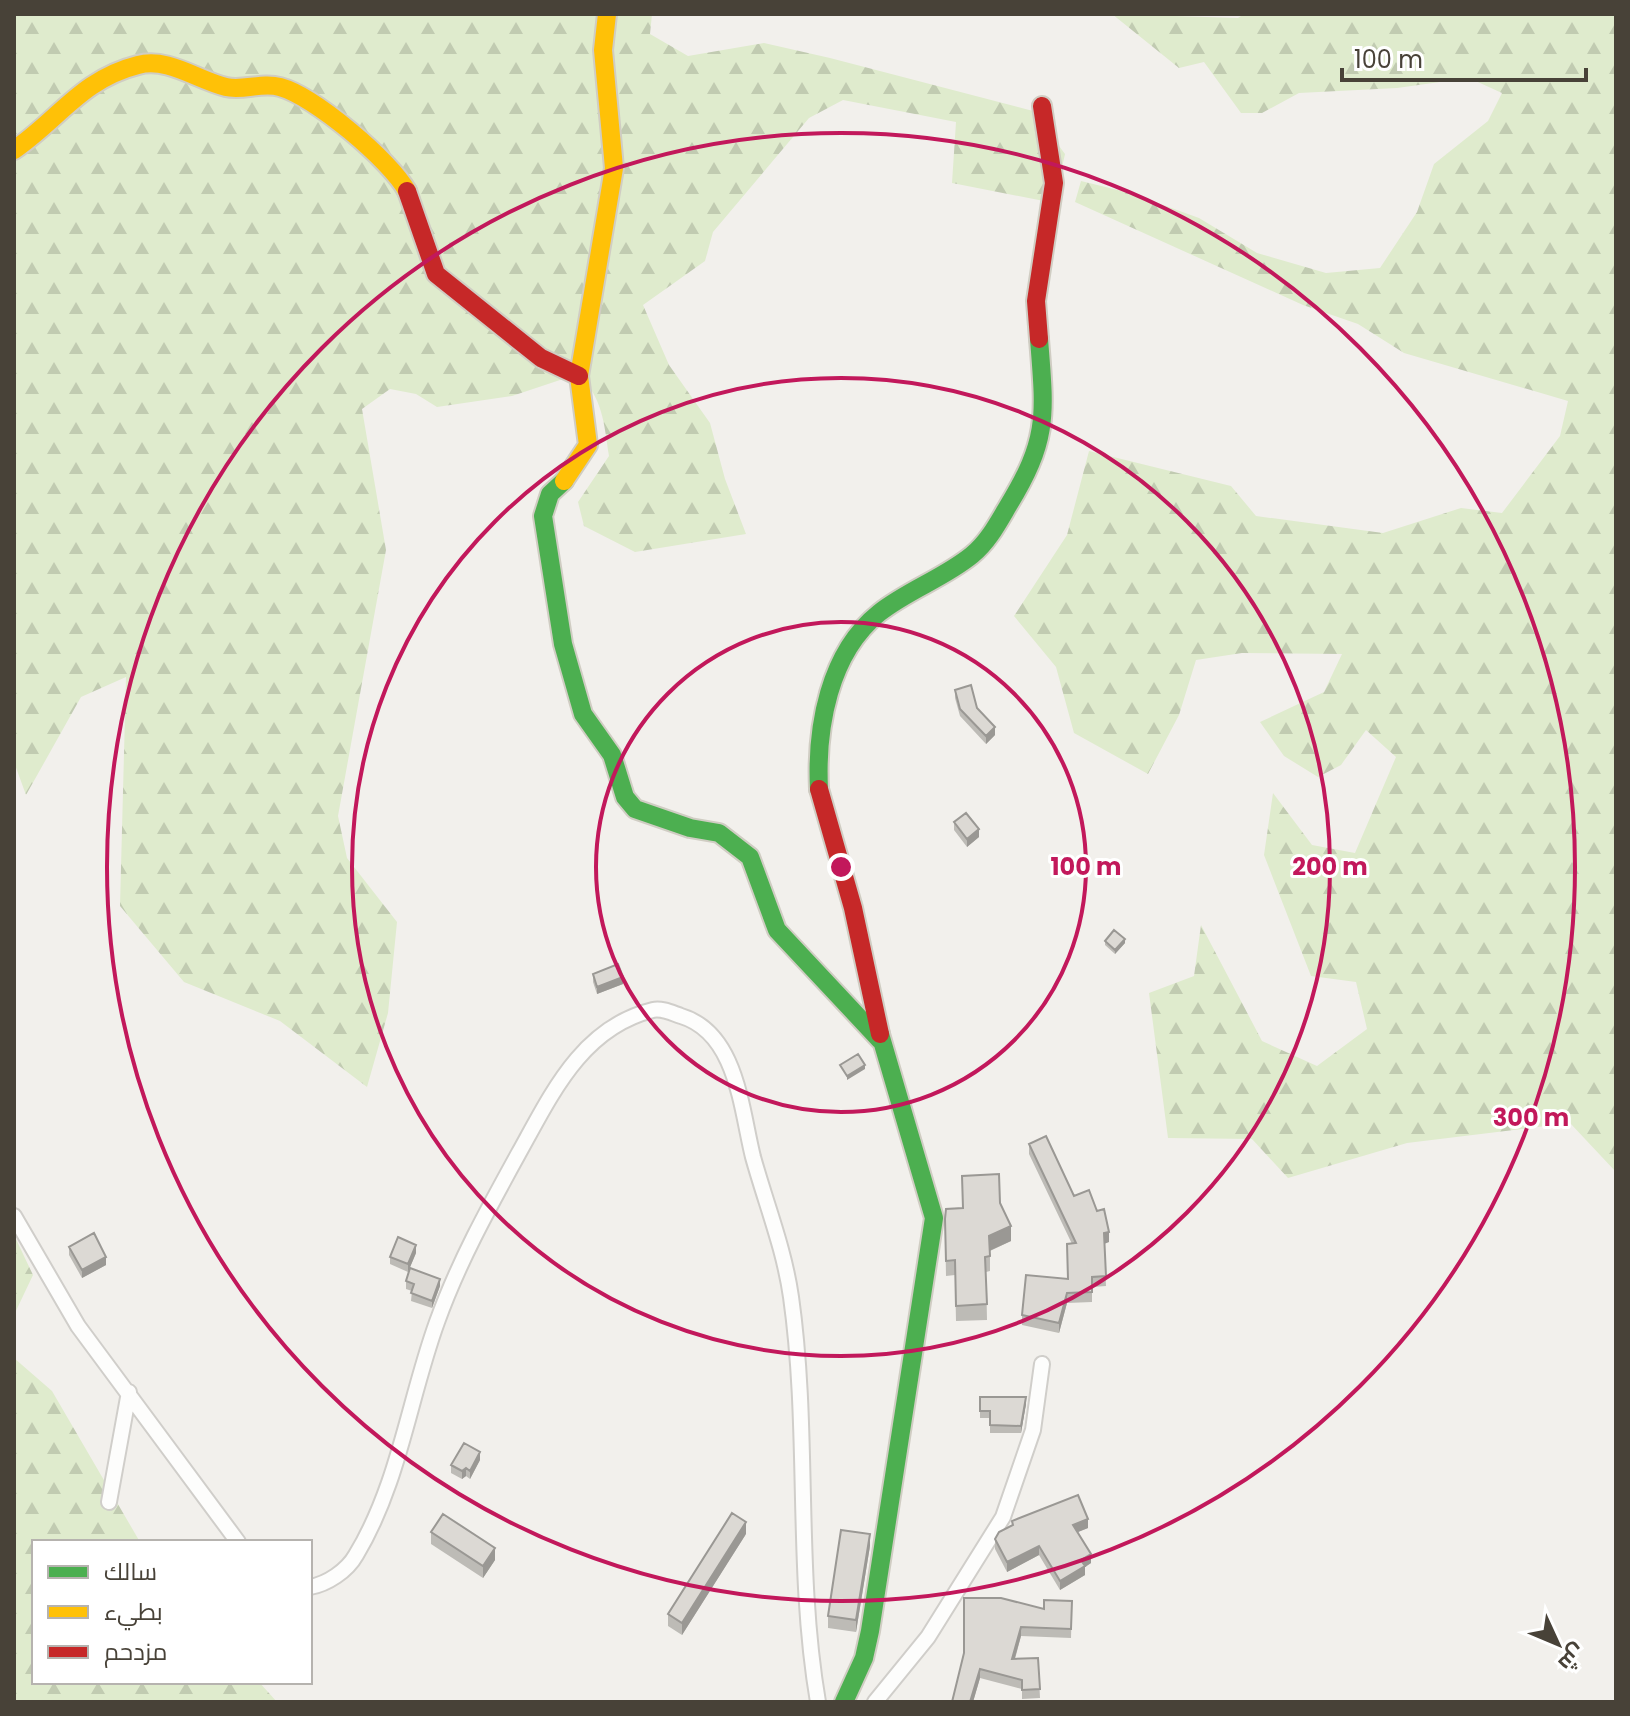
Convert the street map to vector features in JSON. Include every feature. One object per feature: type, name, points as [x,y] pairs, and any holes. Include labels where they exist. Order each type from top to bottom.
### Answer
[{"type":"street","points":[[607,14],[603,50],[614,168],[579,376],[588,445],[573,472],[550,494],[543,516],[563,644],[583,714],[612,755],[625,797],[635,809],[709,833],[719,833],[750,857],[777,930],[882,1042]]},
{"type":"street","points":[[14,150],[39,133],[73,97],[100,78],[140,64],[158,62],[229,88],[263,84],[284,88],[318,108],[398,174],[412,200],[436,274],[541,358],[579,376]]},
{"type":"street","points":[[844,1702],[864,1658],[870,1631],[934,1218],[882,1042],[853,908],[819,799],[817,755],[836,668],[853,638],[880,612],[981,546],[1028,473],[1040,445],[1044,397],[1036,301],[1054,183],[1042,106]]},
{"type":"street","points":[[312,1586],[335,1577],[355,1559],[381,1504],[436,1324],[456,1273],[556,1085],[584,1049],[614,1024],[658,1009],[695,1020],[725,1055],[738,1086],[754,1159],[781,1239],[791,1298],[804,1549],[818,1702]]},
{"type":"street","points":[[14,1216],[78,1326],[237,1540]]},
{"type":"street","points":[[875,1702],[928,1637],[1003,1517],[1033,1430],[1042,1364]]},
{"type":"street","points":[[109,1502],[129,1392]]},
{"type":"green space","points":[[14,14],[652,14],[650,34],[688,56],[764,43],[1033,111],[1065,154],[1054,203],[952,183],[956,122],[843,100],[809,118],[713,232],[705,261],[643,305],[669,365],[710,423],[725,479],[746,534],[635,552],[584,526],[578,502],[609,456],[604,422],[597,402],[578,374],[512,396],[437,407],[416,394],[390,389],[362,409],[386,550],[338,816],[347,858],[397,922],[388,1013],[367,1087],[280,1021],[184,982],[120,906],[126,677],[81,697],[26,795],[14,762]]},
{"type":"green space","points":[[1112,14],[1238,18],[1244,14],[1616,14],[1616,1172],[1570,1123],[1407,1143],[1288,1178],[1252,1139],[1168,1138],[1149,993],[1194,976],[1201,925],[1262,1041],[1317,1066],[1367,1029],[1356,982],[1311,976],[1264,855],[1273,793],[1312,845],[1355,853],[1396,757],[1366,730],[1341,765],[1318,777],[1284,756],[1260,722],[1324,692],[1342,654],[1242,653],[1196,660],[1179,715],[1148,774],[1074,733],[1056,667],[1014,616],[1067,535],[1089,451],[1231,486],[1256,516],[1383,533],[1461,508],[1502,513],[1560,436],[1568,401],[1404,353],[1358,324],[1303,305],[1075,202],[1081,181],[1130,193],[1199,218],[1257,253],[1326,273],[1380,268],[1417,212],[1434,164],[1488,121],[1502,93],[1469,78],[1397,88],[1299,93],[1262,113],[1241,113],[1204,62],[1179,68]]},
{"type":"green space","points":[[14,1235],[33,1275],[14,1315]]},
{"type":"green space","points":[[14,1358],[52,1391],[139,1540],[32,1540],[32,1684],[261,1684],[277,1702],[14,1702]]},
{"type":"building","points":[[971,685],[977,708],[995,727],[986,736],[960,709],[955,690]]},
{"type":"building","points":[[966,813],[979,829],[967,839],[954,822]]},
{"type":"building","points":[[1114,930],[1125,939],[1115,950],[1105,941]]},
{"type":"building","points":[[618,964],[623,977],[597,987],[593,974]]},
{"type":"building","points":[[858,1054],[865,1065],[847,1076],[840,1065]]},
{"type":"building","points":[[1046,1136],[1074,1196],[1089,1190],[1097,1211],[1104,1209],[1109,1232],[1104,1233],[1106,1276],[1092,1277],[1092,1292],[1067,1293],[1059,1323],[1022,1315],[1026,1275],[1068,1279],[1067,1244],[1076,1243],[1029,1144]]},
{"type":"building","points":[[999,1174],[1000,1203],[1011,1226],[989,1236],[990,1256],[985,1257],[987,1304],[956,1306],[955,1260],[946,1261],[946,1209],[963,1208],[962,1176]]},
{"type":"building","points":[[94,1233],[106,1257],[82,1270],[69,1247]]},
{"type":"building","points":[[398,1237],[416,1245],[408,1264],[390,1257]]},
{"type":"building","points":[[410,1268],[440,1279],[432,1301],[411,1293],[414,1284],[406,1281]]},
{"type":"building","points":[[980,1397],[1026,1397],[1021,1426],[990,1425],[990,1411],[980,1411]]},
{"type":"building","points":[[464,1443],[480,1452],[470,1471],[466,1468],[462,1471],[451,1465]]},
{"type":"building","points":[[1078,1495],[1088,1519],[1073,1525],[1091,1554],[1081,1560],[1085,1566],[1060,1581],[1039,1546],[1007,1562],[995,1539],[999,1532],[1013,1525],[1012,1521]]},
{"type":"building","points":[[732,1513],[746,1522],[682,1623],[668,1614]]},
{"type":"building","points":[[443,1514],[495,1548],[483,1566],[431,1532]]},
{"type":"building","points":[[841,1530],[870,1534],[856,1620],[828,1616]]},
{"type":"building","points":[[964,1598],[1001,1598],[1044,1609],[1044,1600],[1072,1601],[1071,1629],[1021,1627],[1012,1659],[1038,1658],[1040,1689],[1022,1690],[1022,1680],[980,1669],[970,1702],[952,1702],[964,1653]]},
{"type":"traffic: fast","points":[[819,789],[823,717],[837,670],[848,649],[879,613],[950,571],[978,550],[1021,483],[1031,462],[1041,426],[1043,408],[1039,339]]},
{"type":"traffic: fast","points":[[564,481],[550,494],[543,516],[563,644],[583,714],[612,755],[625,797],[635,809],[690,828],[719,833],[750,857],[777,930],[880,1040]]},
{"type":"traffic: fast","points":[[844,1702],[864,1658],[870,1631],[934,1218],[880,1034]]},
{"type":"traffic: slow","points":[[564,481],[588,445],[579,376],[614,168],[603,50],[607,14]]},
{"type":"traffic: slow","points":[[14,150],[101,80],[138,65],[160,64],[226,87],[273,86],[295,93],[331,116],[369,147],[407,191]]},
{"type":"traffic: jam","points":[[1039,339],[1036,301],[1054,183],[1042,106]]},
{"type":"traffic: jam","points":[[407,191],[436,274],[541,358],[579,376]]},
{"type":"traffic: jam","points":[[819,789],[853,908],[880,1034]]}]
